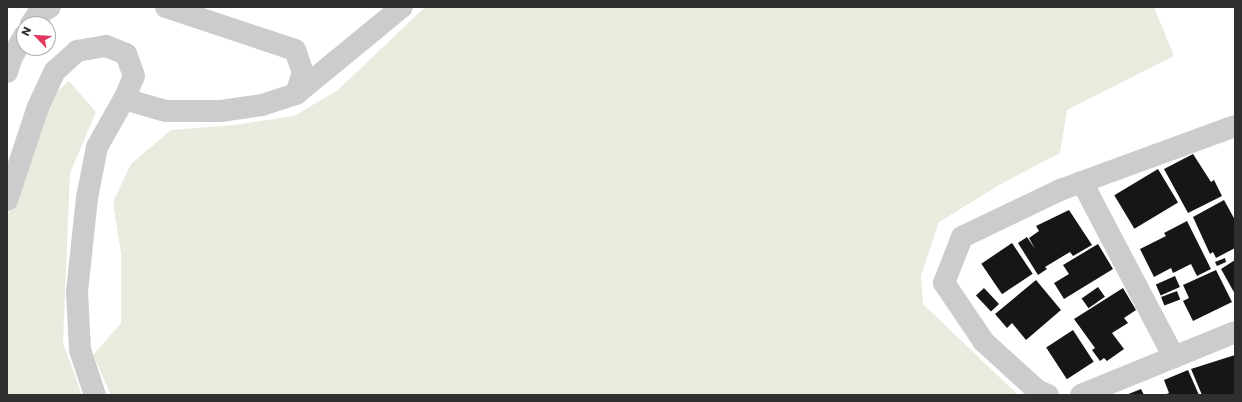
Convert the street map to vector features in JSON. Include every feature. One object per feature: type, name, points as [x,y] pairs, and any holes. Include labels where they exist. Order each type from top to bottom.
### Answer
[{"type":"street","points":[[36,16],[50,7]]},
{"type":"street","points":[[166,7],[295,50],[303,72],[296,94]]},
{"type":"street","points":[[124,99],[166,111],[221,111],[262,105],[296,94],[402,7]]},
{"type":"street","points":[[7,200],[38,107],[55,71],[77,51],[106,46],[126,54],[134,76],[124,99],[97,147],[87,198],[77,292],[80,350],[95,395]]},
{"type":"street","points":[[7,72],[16,50]]},
{"type":"street","points":[[1048,395],[1038,391],[984,342],[944,283],[962,237],[1082,182],[1233,131]]},
{"type":"street","points":[[1082,182],[1174,357]]},
{"type":"street","points":[[1081,395],[1235,332]]},
{"type":"shaded area","points":[[425,7],[1154,7],[1174,56],[1067,110],[1060,153],[1001,184],[939,222],[921,276],[923,304],[1018,395],[111,395],[93,355],[121,323],[121,254],[113,202],[131,164],[171,130],[235,125],[294,116],[338,90]]},
{"type":"shaded area","points":[[69,81],[96,112],[70,173],[63,343],[82,395],[7,395],[7,217],[50,98]]},
{"type":"building","points":[[1193,154],[1211,182],[1214,180],[1222,196],[1188,213],[1164,169]]},
{"type":"building","points":[[1158,169],[1178,202],[1134,229],[1114,195]]},
{"type":"building","points":[[1224,200],[1235,220],[1235,248],[1216,258],[1213,252],[1210,254],[1193,217]]},
{"type":"building","points":[[1069,210],[1092,245],[1073,256],[1070,252],[1045,267],[1047,269],[1038,275],[1018,243],[1027,237],[1035,249],[1029,238],[1039,231],[1036,226]]},
{"type":"building","points":[[1187,221],[1211,269],[1197,276],[1191,264],[1173,273],[1171,268],[1154,277],[1140,249],[1166,236],[1164,233]]},
{"type":"building","points":[[1012,243],[1033,274],[1002,294],[981,264]]},
{"type":"building","points":[[1098,244],[1113,269],[1064,299],[1054,283],[1069,274],[1063,265]]},
{"type":"building","points":[[1225,258],[1226,262],[1217,266],[1215,262]]},
{"type":"building","points":[[1235,260],[1235,294],[1221,269]]},
{"type":"building","points":[[1216,270],[1232,302],[1193,321],[1183,301],[1189,298],[1183,285]]},
{"type":"building","points":[[1175,276],[1180,287],[1161,296],[1156,285]]},
{"type":"building","points":[[1036,280],[1061,310],[1026,340],[1012,323],[1007,328],[995,314]]},
{"type":"building","points":[[1098,287],[1105,297],[1088,308],[1082,298]]},
{"type":"building","points":[[984,288],[999,304],[991,312],[976,296]]},
{"type":"building","points":[[1123,288],[1136,310],[1124,318],[1128,323],[1112,333],[1124,349],[1107,361],[1104,358],[1100,361],[1092,350],[1095,348],[1074,319]]},
{"type":"building","points":[[1177,291],[1180,299],[1164,305],[1161,297]]},
{"type":"building","points":[[1073,330],[1094,362],[1067,379],[1046,347]]},
{"type":"building","points":[[1235,355],[1235,395],[1202,395],[1191,369]]},
{"type":"building","points":[[1188,370],[1199,395],[1164,395],[1169,393],[1164,380]]},
{"type":"building","points":[[1141,389],[1144,395],[1126,395]]}]
